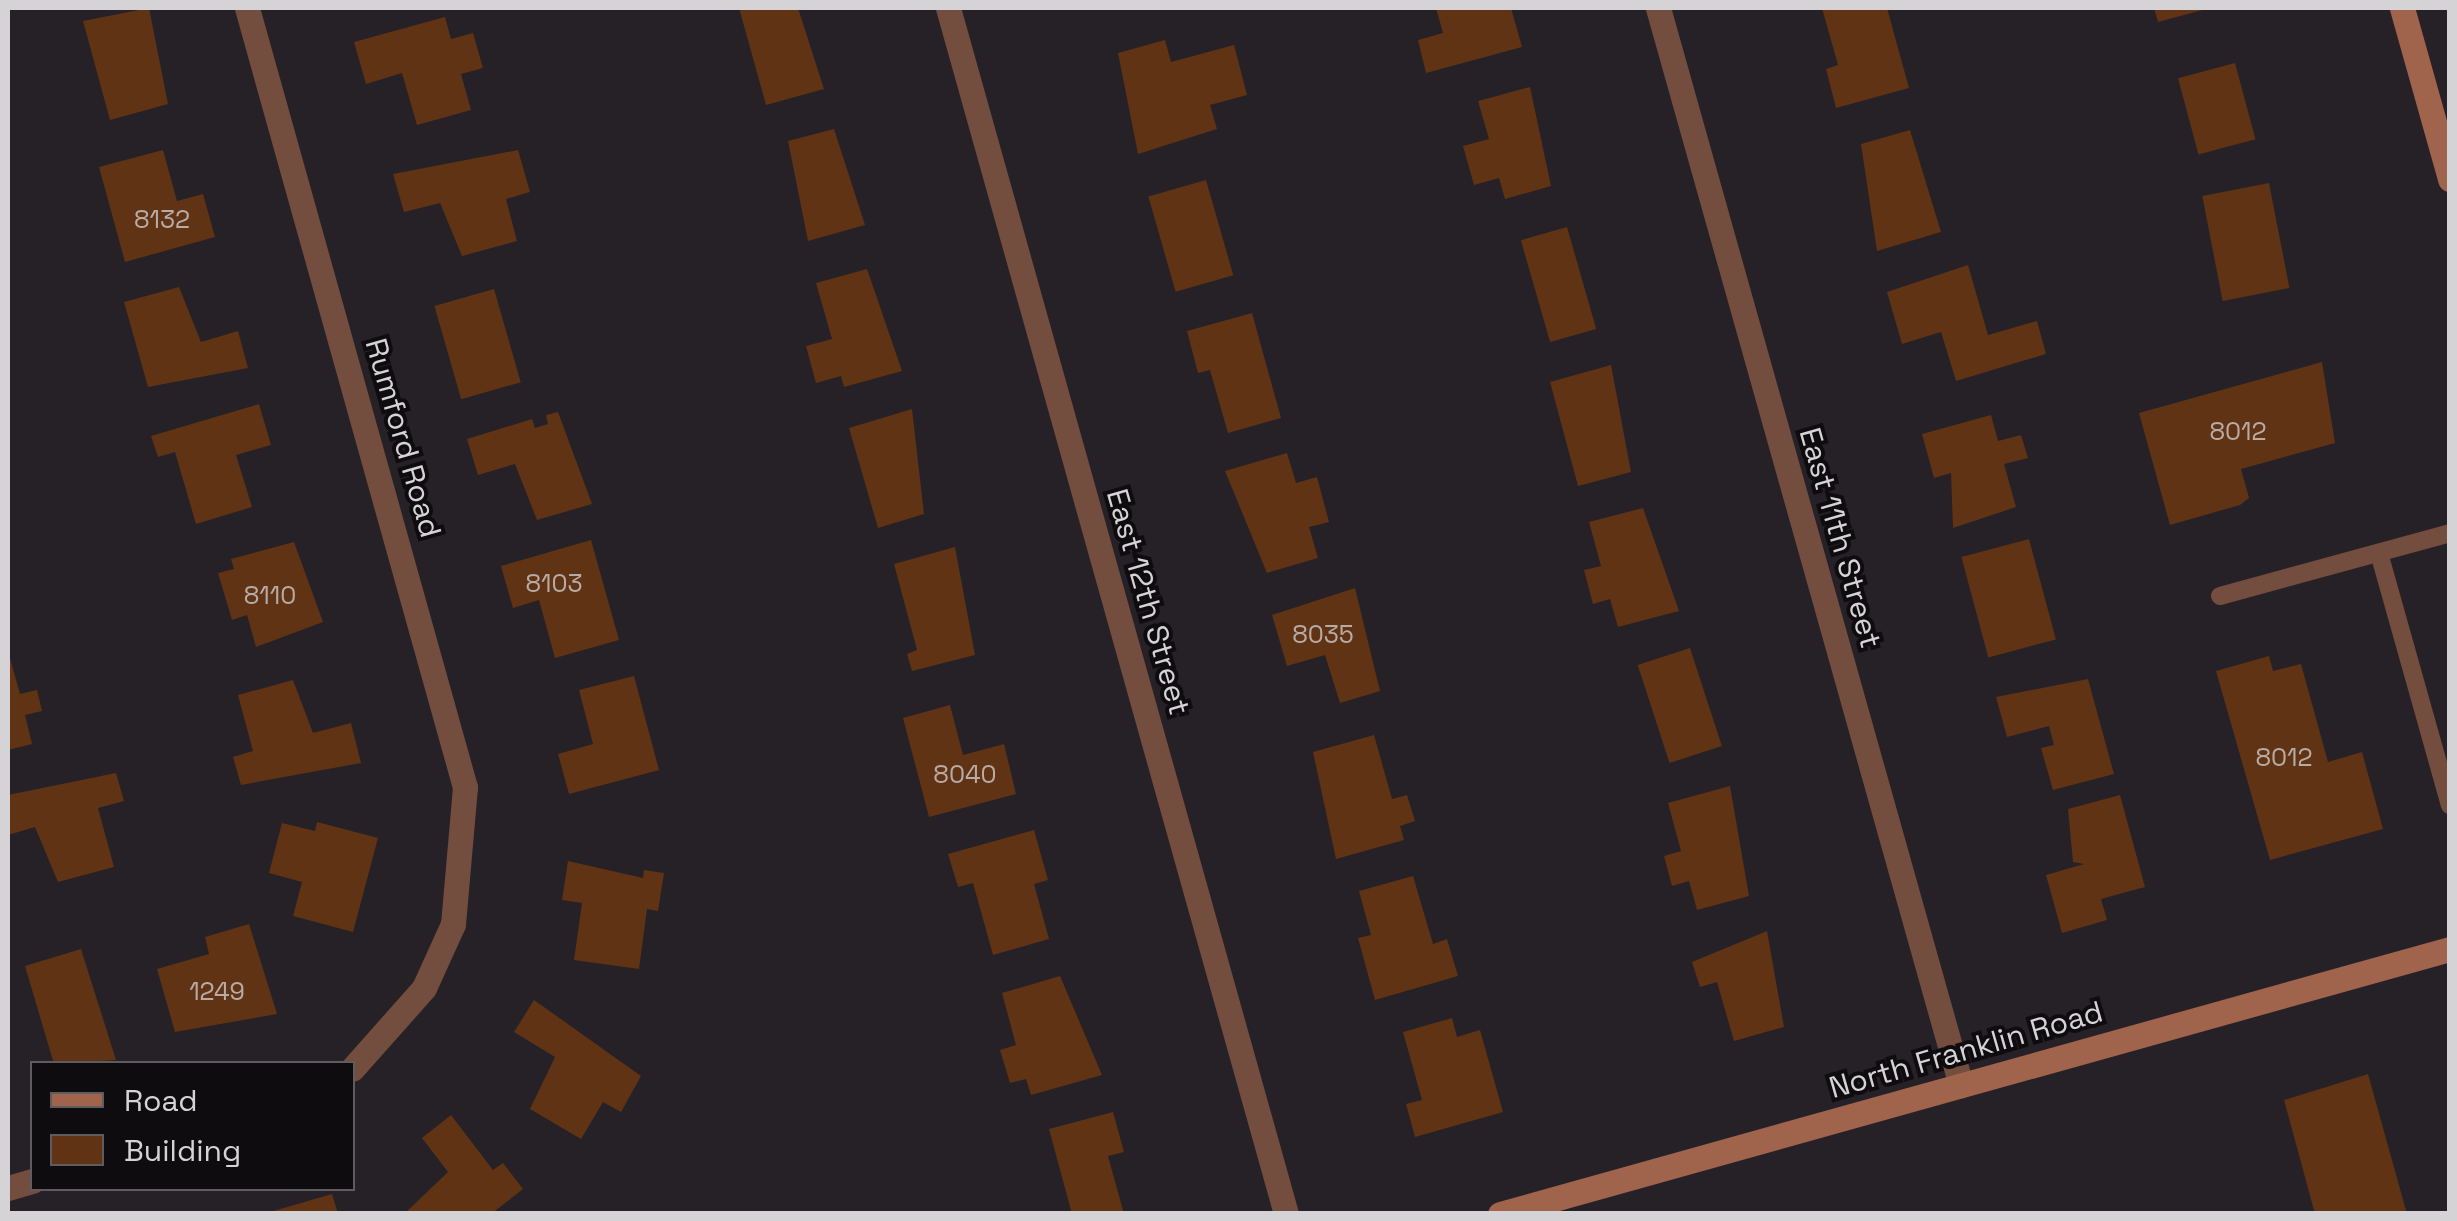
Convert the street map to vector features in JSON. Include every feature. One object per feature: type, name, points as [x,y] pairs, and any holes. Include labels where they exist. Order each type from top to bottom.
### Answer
[{"type":"main road","points":[[2402,8],[2442,128],[2450,179]]},
{"type":"main road","name":"North Franklin Road","points":[[1500,1214],[2450,949]]},
{"type":"street","name":"Rumford Road","points":[[247,8],[459,753],[468,822],[462,891],[424,988],[355,1065]]},
{"type":"street","name":"East 12th Street","points":[[948,8],[1286,1214]]},
{"type":"street","name":"East 11th Street","points":[[1658,8],[1961,1085]]},
{"type":"lane","points":[[2220,596],[2450,534]]},
{"type":"lane","points":[[2380,553],[2450,805]]},
{"type":"building","points":[[149,8],[168,104],[110,120],[83,21]]},
{"type":"building","points":[[739,8],[798,8],[824,89],[766,105]]},
{"type":"building","points":[[1436,8],[1511,8],[1522,47],[1426,73],[1418,40],[1443,33]]},
{"type":"building","points":[[1822,8],[1887,8],[1909,88],[1836,108],[1826,69],[1838,65]]},
{"type":"building","points":[[2154,8],[2206,8],[2206,9],[2158,22]]},
{"type":"building","points":[[445,17],[451,39],[473,33],[483,68],[461,74],[471,110],[417,125],[402,73],[366,84],[354,42]]},
{"type":"building","points":[[1165,40],[1171,62],[1234,45],[1247,95],[1210,105],[1217,129],[1138,154],[1118,53]]},
{"type":"building","points":[[2235,63],[2255,139],[2198,155],[2178,78]]},
{"type":"building","points":[[1530,87],[1551,186],[1505,199],[1499,178],[1474,185],[1463,146],[1489,139],[1478,101]]},
{"type":"building","points":[[834,129],[865,225],[808,241],[788,141]]},
{"type":"building","points":[[1910,130],[1941,232],[1877,251],[1861,144]]},
{"type":"building","points":[[163,150],[177,201],[203,194],[215,237],[125,262],[99,167]]},
{"type":"building","points":[[518,150],[530,192],[506,199],[517,241],[462,256],[440,203],[404,212],[393,174]]},
{"type":"building","points":[[1206,180],[1233,275],[1176,292],[1148,197]]},
{"type":"building","points":[[2269,183],[2289,288],[2223,301],[2202,196]]},
{"type":"building","points":[[1567,227],[1596,329],[1550,342],[1521,240]]},
{"type":"building","points":[[1968,265],[1988,335],[2037,321],[2046,354],[1956,381],[1941,332],[1902,344],[1887,292]]},
{"type":"building","points":[[867,269],[902,371],[844,387],[841,376],[816,383],[806,346],[832,339],[816,283]]},
{"type":"building","points":[[179,287],[201,342],[238,331],[248,368],[148,387],[124,302]]},
{"type":"building","points":[[494,289],[521,382],[461,399],[434,306]]},
{"type":"building","points":[[1252,313],[1281,418],[1228,433],[1210,370],[1198,373],[1187,331]]},
{"type":"building","points":[[2322,362],[2335,443],[2241,469],[2249,498],[2240,505],[2170,525],[2139,413]]},
{"type":"building","points":[[1611,365],[1631,472],[1578,486],[1550,382]]},
{"type":"building","points":[[259,404],[271,445],[236,455],[252,507],[196,524],[175,452],[158,457],[151,436]]},
{"type":"building","points":[[912,409],[924,514],[878,528],[849,428]]},
{"type":"building","points":[[558,412],[592,504],[537,520],[515,464],[478,475],[467,439],[532,419],[535,428],[548,424],[546,415]]},
{"type":"building","points":[[1991,415],[1998,441],[2021,435],[2028,458],[2004,464],[2016,507],[1953,528],[1951,473],[1934,478],[1922,434]]},
{"type":"building","points":[[1287,453],[1296,483],[1317,477],[1329,522],[1309,527],[1318,558],[1267,573],[1225,471]]},
{"type":"building","points":[[1643,508],[1679,611],[1618,627],[1610,599],[1593,604],[1584,570],[1601,566],[1589,522]]},
{"type":"building","points":[[2029,539],[2056,639],[1988,658],[1961,557]]},
{"type":"building","points":[[591,540],[619,640],[555,658],[539,600],[513,608],[501,566]]},
{"type":"building","points":[[294,542],[323,622],[256,647],[247,615],[232,620],[218,573],[234,569],[231,559]]},
{"type":"building","points":[[955,547],[975,655],[912,671],[907,654],[917,650],[894,564]]},
{"type":"building","points":[[1355,588],[1380,691],[1340,703],[1325,655],[1287,666],[1272,615]]},
{"type":"building","points":[[1690,648],[1722,746],[1670,763],[1638,665]]},
{"type":"building","points":[[8,651],[20,694],[37,690],[42,711],[25,715],[32,744],[8,750]]},
{"type":"building","points":[[2269,656],[2273,671],[2301,664],[2328,762],[2362,752],[2383,829],[2270,860],[2216,671]]},
{"type":"building","points":[[634,676],[659,770],[569,794],[558,754],[593,744],[579,690]]},
{"type":"building","points":[[2088,679],[2114,774],[2053,790],[2041,748],[2054,745],[2049,726],[2007,737],[1996,697]]},
{"type":"building","points":[[293,680],[313,733],[351,723],[361,763],[241,785],[233,757],[253,751],[238,695]]},
{"type":"building","points":[[950,705],[963,755],[1004,744],[1016,794],[929,817],[903,718]]},
{"type":"building","points":[[1374,735],[1392,799],[1407,795],[1415,821],[1400,826],[1404,840],[1336,859],[1313,752]]},
{"type":"building","points":[[116,773],[124,801],[98,808],[114,867],[58,882],[35,827],[8,835],[8,795]]},
{"type":"building","points":[[1730,786],[1749,896],[1697,910],[1689,881],[1672,886],[1664,856],[1681,851],[1668,803]]},
{"type":"building","points":[[2120,795],[2145,887],[2101,899],[2107,920],[2062,933],[2046,875],[2084,864],[2073,862],[2068,809]]},
{"type":"building","points":[[317,822],[378,838],[353,932],[293,916],[302,882],[269,873],[282,823],[315,831]]},
{"type":"building","points":[[1034,830],[1048,880],[1034,884],[1049,939],[993,955],[973,883],[958,887],[948,854]]},
{"type":"building","points":[[568,861],[643,878],[644,870],[664,873],[658,911],[647,909],[639,969],[574,960],[582,903],[562,900]]},
{"type":"building","points":[[1413,876],[1433,944],[1447,939],[1458,976],[1375,1000],[1358,938],[1371,935],[1359,891]]},
{"type":"building","points":[[249,924],[277,1014],[175,1032],[157,969],[209,954],[205,937]]},
{"type":"building","points":[[1767,931],[1784,1027],[1734,1041],[1717,982],[1700,987],[1692,962]]},
{"type":"building","points":[[81,949],[116,1060],[53,1061],[25,966]]},
{"type":"building","points":[[1060,976],[1102,1075],[1031,1095],[1026,1079],[1010,1083],[1000,1050],[1016,1045],[1002,993]]},
{"type":"building","points":[[534,1000],[641,1076],[621,1112],[603,1102],[581,1139],[530,1109],[555,1057],[514,1032]]},
{"type":"building","points":[[1452,1018],[1457,1037],[1480,1030],[1503,1112],[1415,1137],[1406,1104],[1422,1100],[1403,1032]]},
{"type":"building","points":[[2368,1074],[2407,1214],[2315,1214],[2284,1100]]},
{"type":"building","points":[[1113,1112],[1124,1152],[1108,1156],[1124,1214],[1072,1214],[1049,1129]]},
{"type":"building","points":[[451,1115],[493,1170],[503,1163],[523,1189],[491,1214],[404,1214],[448,1172],[422,1138]]},
{"type":"building","points":[[332,1194],[338,1214],[270,1214],[270,1212]]}]
